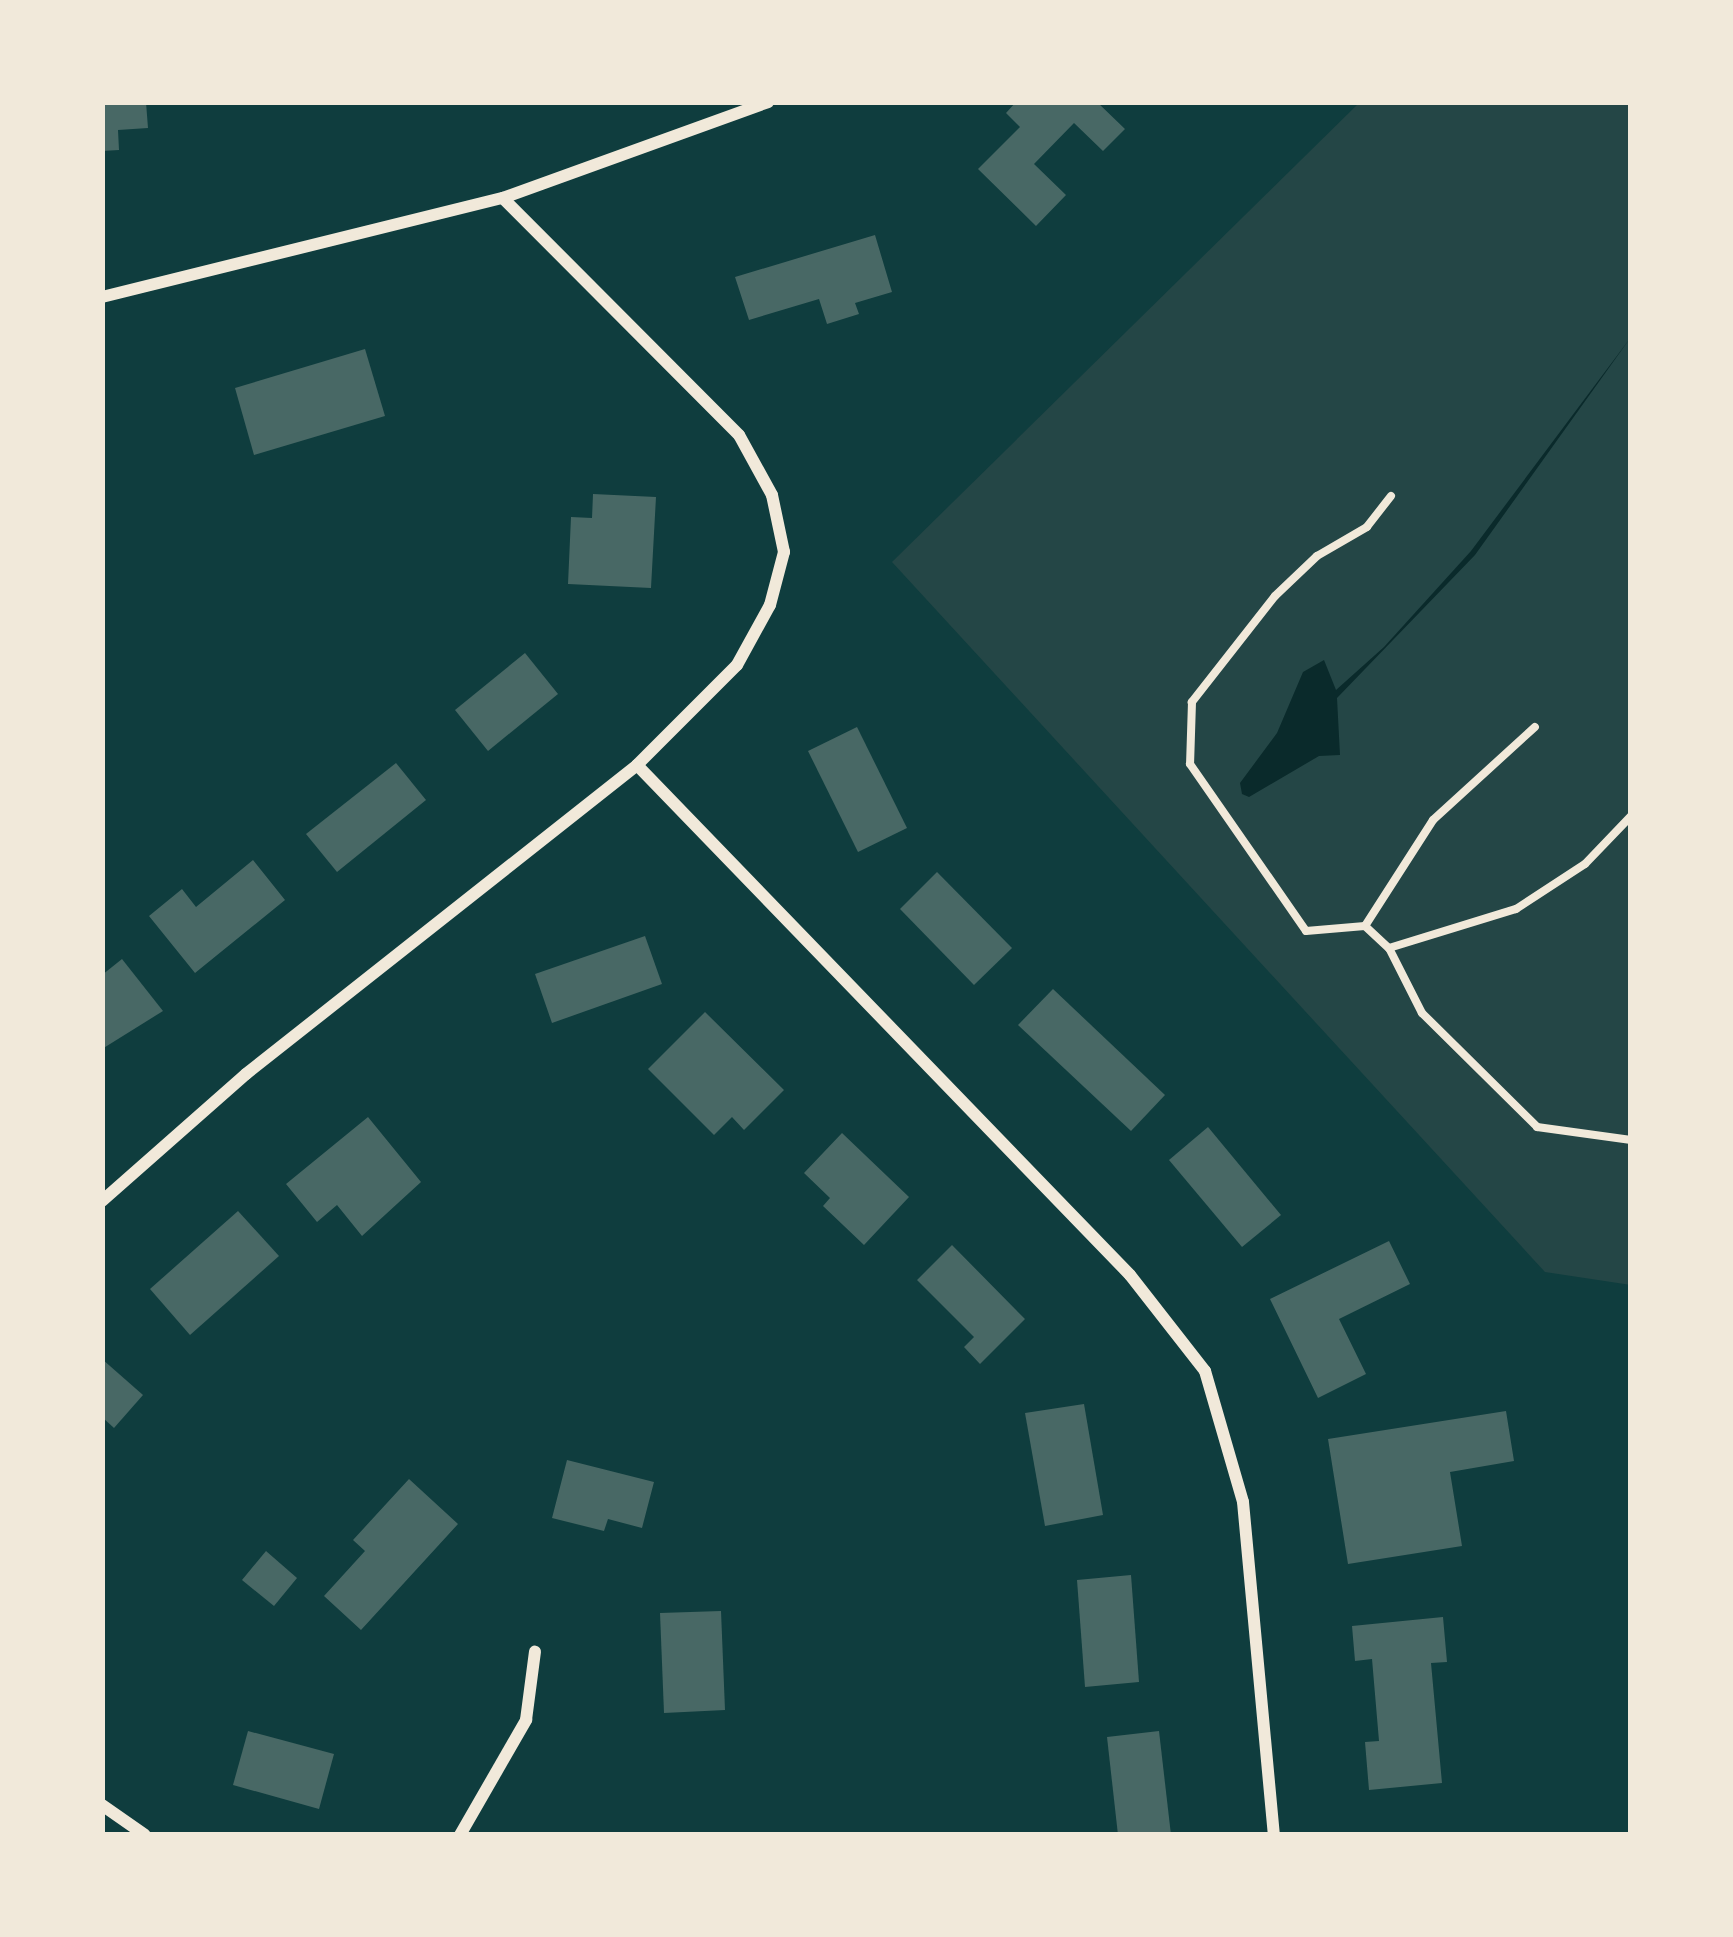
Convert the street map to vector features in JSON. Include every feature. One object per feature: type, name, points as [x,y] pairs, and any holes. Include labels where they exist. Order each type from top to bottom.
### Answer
[{"type":"street","points":[[102,297],[503,198],[768,102]]},
{"type":"street","points":[[102,1201],[246,1075],[637,765],[737,665],[770,605],[784,551],[772,495],[739,435],[503,198]]},
{"type":"street","points":[[637,765],[1130,1275],[1205,1372],[1243,1502],[1274,1835]]},
{"type":"street","points":[[460,1835],[526,1720],[535,1652]]},
{"type":"street","points":[[102,1804],[145,1835]]},
{"type":"lane","points":[[1391,496],[1367,526],[1317,556],[1275,596],[1192,702],[1190,764],[1306,931],[1365,926],[1388,948],[1422,1013],[1537,1127],[1631,1140]]},
{"type":"lane","points":[[1365,926],[1433,820],[1535,727]]},
{"type":"lane","points":[[1388,948],[1516,909],[1586,864],[1631,816]]},
{"type":"shaded area","points":[[1360,102],[1631,102],[1631,1285],[1545,1272],[892,562]]},
{"type":"shaded area","points":[[1631,337],[1475,555],[1337,698],[1340,755],[1319,756],[1249,797],[1242,794],[1240,783],[1277,733],[1303,672],[1324,660],[1336,690],[1384,647],[1471,551]]},
{"type":"building","points":[[102,102],[146,102],[148,128],[118,130],[119,150],[102,151]]},
{"type":"building","points":[[1016,102],[1097,102],[1125,129],[1103,151],[1074,123],[1034,164],[1066,195],[1036,226],[978,169],[1020,127],[1006,113]]},
{"type":"building","points":[[875,235],[892,292],[855,303],[859,314],[827,324],[819,299],[749,320],[735,277]]},
{"type":"building","points":[[365,349],[385,416],[254,455],[235,388]]},
{"type":"building","points":[[593,494],[656,497],[651,588],[568,584],[571,517],[592,518]]},
{"type":"building","points":[[525,653],[558,694],[488,751],[455,710]]},
{"type":"building","points":[[857,727],[907,828],[858,852],[808,751]]},
{"type":"building","points":[[396,763],[426,800],[337,872],[306,834]]},
{"type":"building","points":[[253,860],[285,900],[195,973],[149,916],[182,889],[196,907]]},
{"type":"building","points":[[937,872],[1012,948],[974,985],[900,909]]},
{"type":"building","points":[[645,936],[662,984],[552,1023],[535,974]]},
{"type":"building","points":[[122,959],[163,1011],[102,1049],[102,975]]},
{"type":"building","points":[[1053,989],[1165,1095],[1131,1131],[1018,1025]]},
{"type":"building","points":[[705,1012],[784,1090],[744,1130],[732,1117],[714,1135],[648,1069]]},
{"type":"building","points":[[368,1117],[421,1182],[362,1236],[337,1205],[317,1222],[286,1184]]},
{"type":"building","points":[[1208,1127],[1281,1215],[1242,1247],[1169,1160]]},
{"type":"building","points":[[842,1133],[909,1197],[864,1245],[823,1206],[830,1198],[804,1173]]},
{"type":"building","points":[[238,1211],[279,1256],[190,1335],[150,1289]]},
{"type":"building","points":[[1389,1241],[1410,1284],[1339,1319],[1366,1374],[1318,1398],[1270,1299]]},
{"type":"building","points":[[952,1245],[1025,1319],[980,1364],[964,1347],[974,1337],[917,1280]]},
{"type":"building","points":[[102,1359],[143,1395],[114,1428],[102,1417]]},
{"type":"building","points":[[1084,1404],[1103,1515],[1045,1526],[1025,1413]]},
{"type":"building","points":[[1506,1411],[1514,1461],[1450,1472],[1462,1546],[1348,1564],[1328,1439]]},
{"type":"building","points":[[567,1460],[654,1482],[642,1528],[608,1519],[604,1531],[552,1518]]},
{"type":"building","points":[[409,1479],[458,1524],[361,1630],[324,1596],[365,1551],[353,1540]]},
{"type":"building","points":[[266,1551],[297,1578],[274,1606],[242,1580]]},
{"type":"building","points":[[1131,1575],[1139,1682],[1085,1687],[1077,1580]]},
{"type":"building","points":[[721,1611],[725,1710],[664,1713],[660,1613]]},
{"type":"building","points":[[1443,1617],[1447,1662],[1431,1663],[1442,1783],[1369,1790],[1365,1742],[1379,1741],[1372,1659],[1355,1661],[1352,1626]]},
{"type":"building","points":[[248,1731],[334,1754],[319,1809],[233,1785]]},
{"type":"building","points":[[1159,1731],[1171,1835],[1118,1835],[1107,1737]]}]
